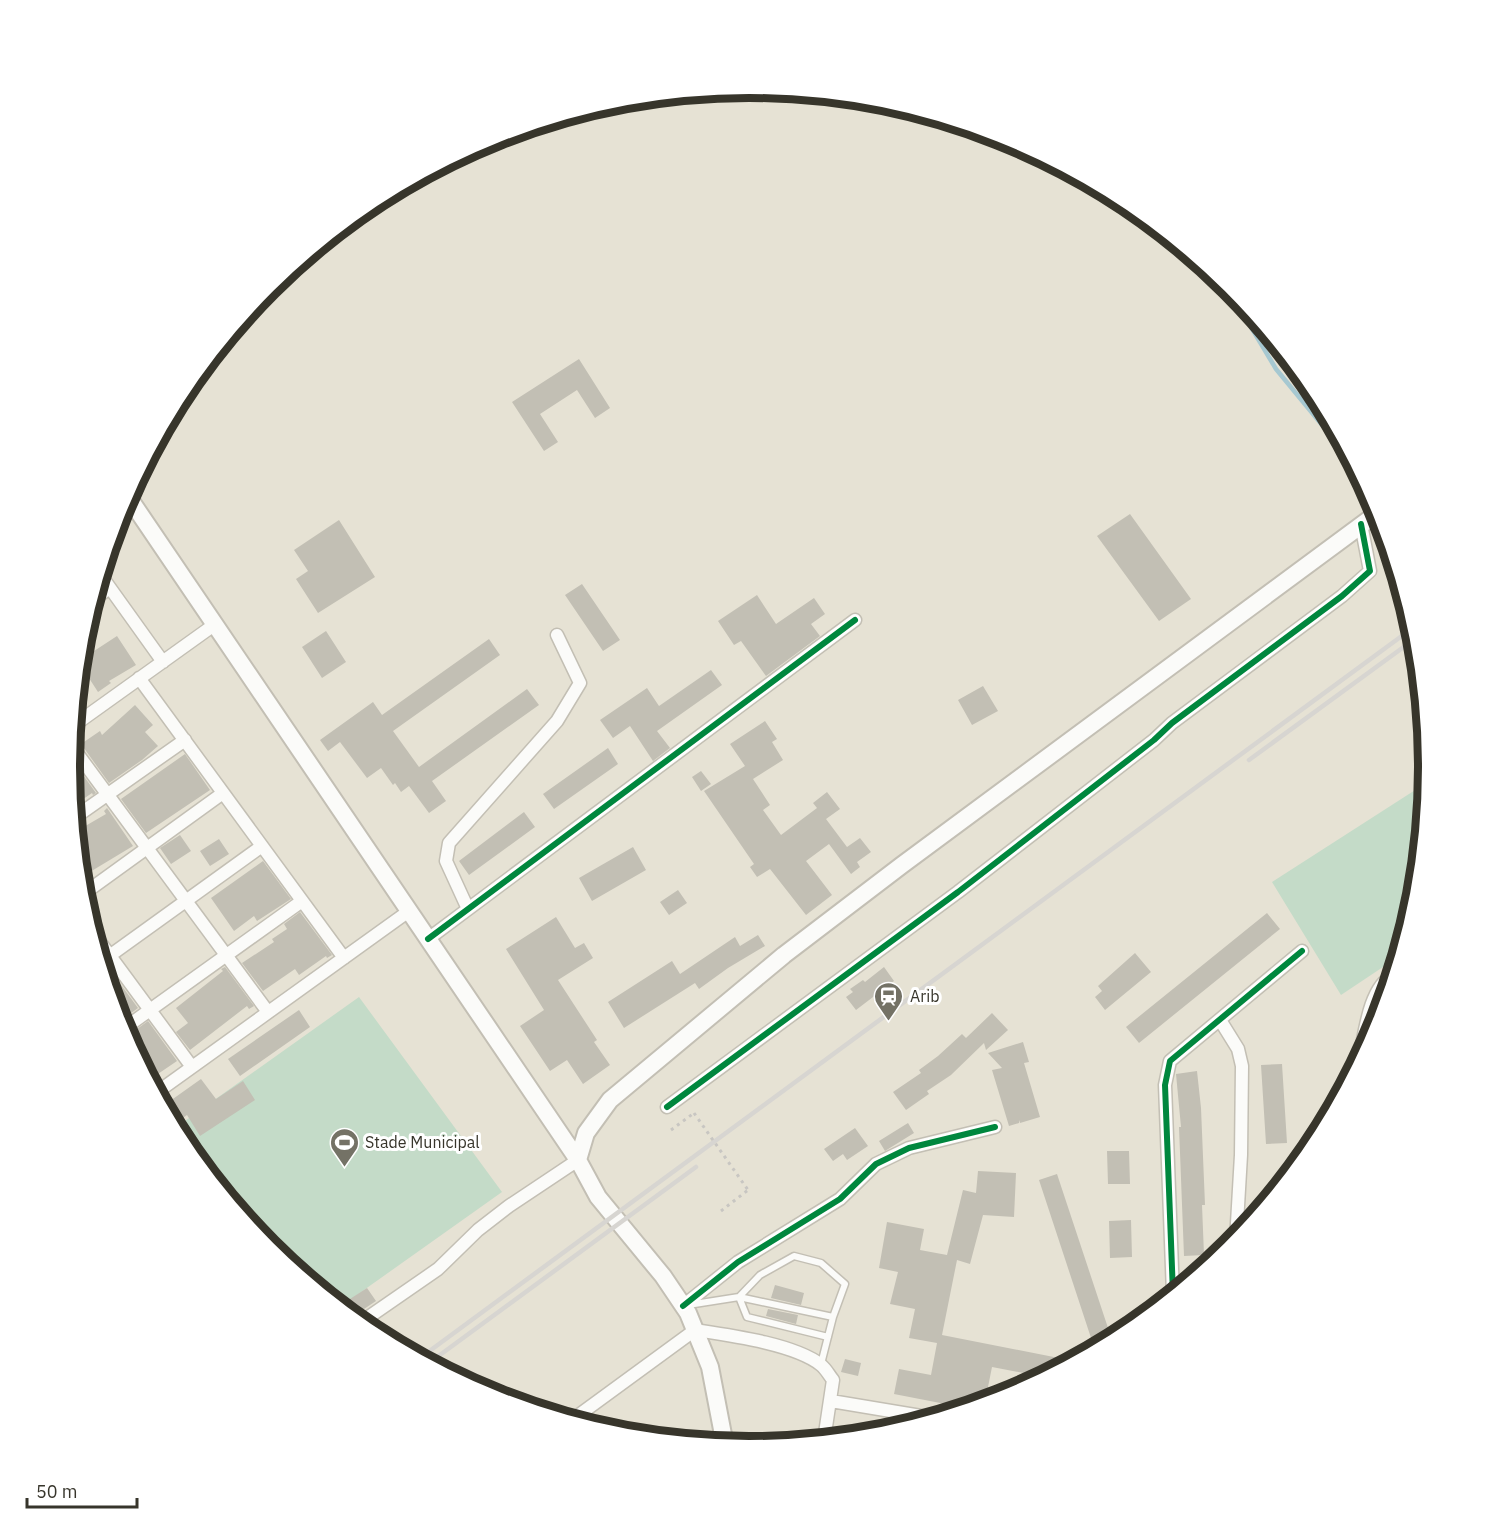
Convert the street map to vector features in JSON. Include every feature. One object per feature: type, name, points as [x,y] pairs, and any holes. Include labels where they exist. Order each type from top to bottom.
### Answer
[{"type":"main road","points":[[133,504],[578,1160],[598,1197],[684,1305],[710,1367],[720,1435]]},
{"type":"main road","points":[[578,1160],[586,1133],[610,1100],[767,969],[902,865],[1370,518]]},
{"type":"street","points":[[666,1107],[958,892],[1154,740],[1172,723],[1342,596],[1370,571],[1361,524]]},
{"type":"street","points":[[106,582],[163,662]]},
{"type":"street","points":[[102,593],[110,588]]},
{"type":"street","points":[[428,939],[855,620]]},
{"type":"street","points":[[81,720],[214,625]]},
{"type":"street","points":[[468,909],[446,861],[449,843],[557,721],[580,683],[557,635]]},
{"type":"street","points":[[140,678],[344,958]]},
{"type":"street","points":[[81,813],[184,740]]},
{"type":"street","points":[[80,757],[268,1012]]},
{"type":"street","points":[[91,889],[223,793]]},
{"type":"street","points":[[107,957],[262,846]]},
{"type":"street","points":[[130,1024],[302,901]]},
{"type":"street","points":[[162,1089],[409,911]]},
{"type":"street","points":[[1173,1285],[1165,1085],[1170,1061],[1302,951]]},
{"type":"street","points":[[109,963],[150,1010],[192,1067]]},
{"type":"street","points":[[1365,1030],[1376,992],[1383,981]]},
{"type":"street","points":[[1220,1020],[1238,1049],[1242,1066],[1241,1155],[1237,1224]]},
{"type":"street","points":[[684,1305],[738,1262],[840,1199],[876,1164],[909,1148],[995,1127]]},
{"type":"street","points":[[368,1317],[438,1269],[478,1230],[509,1206],[578,1160]]},
{"type":"street","points":[[579,1415],[695,1330],[735,1336],[790,1349],[821,1365],[833,1380],[825,1432]]},
{"type":"street","points":[[831,1401],[917,1415]]},
{"type":"lane","points":[[739,1297],[760,1275],[794,1256],[821,1263],[845,1284],[833,1317],[821,1365]]},
{"type":"lane","points":[[739,1297],[747,1317],[828,1337]]},
{"type":"lane","points":[[684,1305],[739,1297],[833,1317]]},
{"type":"path","points":[[671,1130],[694,1113],[748,1190],[721,1211]]},
{"type":"green space","points":[[1418,789],[1413,854],[1406,898],[1389,963],[1341,995],[1272,882]]},
{"type":"green space","name":"Stade Municipal","points":[[359,997],[502,1192],[347,1302],[308,1270],[246,1208],[218,1175],[182,1123]]},
{"type":"building","points":[[579,359],[610,408],[595,418],[577,390],[540,414],[558,442],[544,451],[512,402]]},
{"type":"building","points":[[1130,514],[1191,599],[1159,621],[1097,536]]},
{"type":"building","points":[[339,520],[375,577],[318,613],[296,579],[308,571],[294,550]]},
{"type":"building","points":[[582,584],[620,640],[603,651],[565,595]]},
{"type":"building","points":[[757,595],[776,624],[814,598],[825,614],[811,624],[820,636],[766,676],[741,641],[734,645],[718,621]]},
{"type":"building","points":[[326,631],[346,662],[322,678],[302,647]]},
{"type":"building","points":[[117,636],[136,665],[109,681],[111,683],[98,692],[86,676],[89,652]]},
{"type":"building","points":[[489,639],[500,655],[393,731],[419,767],[527,689],[539,705],[432,781],[446,801],[429,813],[409,786],[401,792],[381,768],[367,778],[340,742],[328,751],[320,740],[373,702],[382,715]]},
{"type":"building","points":[[711,670],[722,685],[657,731],[670,748],[653,761],[630,726],[613,738],[600,720],[647,688],[659,706]]},
{"type":"building","points":[[983,686],[998,711],[972,725],[958,700]]},
{"type":"building","points":[[135,705],[153,725],[145,732],[158,746],[109,783],[81,744],[100,731],[102,735]]},
{"type":"building","points":[[765,721],[777,739],[772,742],[783,760],[753,779],[770,805],[763,810],[781,835],[817,808],[813,803],[827,792],[840,809],[826,819],[847,847],[860,838],[871,852],[857,862],[860,867],[851,874],[829,844],[806,861],[832,895],[806,915],[770,869],[757,877],[750,867],[754,864],[704,791],[745,766],[730,744]]},
{"type":"building","points":[[608,748],[618,764],[554,809],[543,794]]},
{"type":"building","points":[[185,754],[210,790],[146,833],[121,799]]},
{"type":"building","points":[[80,771],[96,793],[93,795],[92,793],[81,801]]},
{"type":"building","points":[[701,771],[711,784],[701,791],[692,777]]},
{"type":"building","points":[[107,808],[133,846],[88,873],[83,828],[106,814],[104,811]]},
{"type":"building","points":[[524,812],[535,827],[469,875],[459,861]]},
{"type":"building","points":[[180,835],[191,851],[171,864],[160,848]]},
{"type":"building","points":[[219,839],[229,854],[210,866],[200,851]]},
{"type":"building","points":[[633,847],[646,870],[592,901],[579,878]]},
{"type":"building","points":[[263,861],[291,899],[257,921],[254,916],[234,931],[211,898]]},
{"type":"building","points":[[678,890],[687,903],[669,915],[660,902]]},
{"type":"building","points":[[300,912],[332,955],[327,958],[326,956],[299,975],[295,969],[263,991],[242,963],[274,942],[272,939],[287,929],[284,924]]},
{"type":"building","points":[[1267,913],[1280,929],[1139,1043],[1126,1027]]},
{"type":"building","points":[[556,917],[575,948],[584,943],[593,958],[558,980],[597,1040],[594,1042],[610,1065],[583,1084],[567,1060],[550,1071],[520,1026],[544,1010],[506,949]]},
{"type":"building","points":[[758,935],[765,946],[699,989],[695,983],[624,1028],[608,1002],[672,961],[680,974],[735,937],[740,946]]},
{"type":"building","points":[[1135,953],[1151,972],[1105,1010],[1095,997],[1102,991],[1098,986]]},
{"type":"building","points":[[225,967],[254,1006],[249,1009],[247,1006],[190,1050],[176,1032],[188,1023],[176,1008]]},
{"type":"building","name":"Arib","points":[[884,967],[894,981],[856,1010],[846,997],[853,992],[850,989],[863,980],[865,982]]},
{"type":"building","points":[[112,973],[138,1008],[127,1016]]},
{"type":"building","points":[[299,1010],[310,1027],[240,1076],[228,1059]]},
{"type":"building","points":[[992,1013],[1008,1030],[986,1050],[984,1043],[951,1075],[927,1091],[929,1094],[906,1110],[893,1092],[921,1073],[919,1070],[962,1034],[966,1038]]},
{"type":"building","points":[[148,1021],[177,1061],[155,1076],[134,1031]]},
{"type":"building","points":[[1023,1042],[1029,1062],[1024,1063],[1040,1117],[1020,1123],[1019,1120],[1019,1123],[1009,1126],[992,1070],[1002,1068],[988,1053]]},
{"type":"building","points":[[1282,1064],[1287,1143],[1266,1144],[1261,1065]]},
{"type":"building","points":[[1197,1071],[1205,1205],[1202,1205],[1204,1255],[1184,1256],[1179,1127],[1181,1127],[1176,1074]]},
{"type":"building","points":[[201,1079],[216,1099],[243,1081],[255,1100],[200,1136],[187,1115],[180,1120],[169,1102]]},
{"type":"building","points":[[908,1123],[914,1133],[885,1151],[879,1141]]},
{"type":"building","points":[[855,1128],[868,1146],[847,1160],[843,1154],[833,1161],[824,1149]]},
{"type":"building","points":[[1107,1151],[1129,1151],[1130,1184],[1108,1184]]},
{"type":"building","points":[[978,1171],[1016,1173],[1014,1217],[983,1215],[970,1264],[957,1260],[942,1335],[1062,1359],[1030,1374],[992,1367],[987,1393],[951,1405],[894,1394],[899,1369],[931,1375],[937,1343],[909,1338],[915,1309],[890,1304],[898,1272],[879,1268],[887,1222],[924,1229],[920,1250],[947,1255],[963,1190],[976,1193]]},
{"type":"building","points":[[1057,1174],[1109,1331],[1092,1342],[1039,1180]]},
{"type":"building","points":[[1131,1220],[1132,1257],[1110,1258],[1109,1221]]},
{"type":"building","points":[[775,1285],[804,1293],[801,1305],[771,1298]]},
{"type":"building","points":[[367,1288],[376,1301],[360,1312],[346,1302]]},
{"type":"building","points":[[768,1309],[798,1315],[796,1324],[766,1316]]},
{"type":"building","points":[[845,1359],[861,1363],[858,1376],[841,1372]]},
{"type":"waterway","points":[[1248,321],[1276,369],[1331,436]]},
{"type":"railway","points":[[426,1353],[1405,633]]},
{"type":"railway","points":[[1249,760],[1407,644]]},
{"type":"railway","points":[[436,1358],[696,1167]]},
{"type":"cycle path","points":[[667,1107],[958,892],[1154,740],[1172,723],[1342,596],[1370,571],[1361,524]]},
{"type":"cycle path","points":[[428,939],[855,620]]},
{"type":"cycle path","points":[[1173,1285],[1165,1085],[1170,1061],[1302,951]]},
{"type":"cycle path","points":[[683,1306],[738,1262],[840,1199],[876,1164],[909,1148],[995,1127]]},
{"type":"place","name":"Arib","points":[[889,1022]]},
{"type":"place","name":"Stade Municipal","points":[[344,1168]]}]
